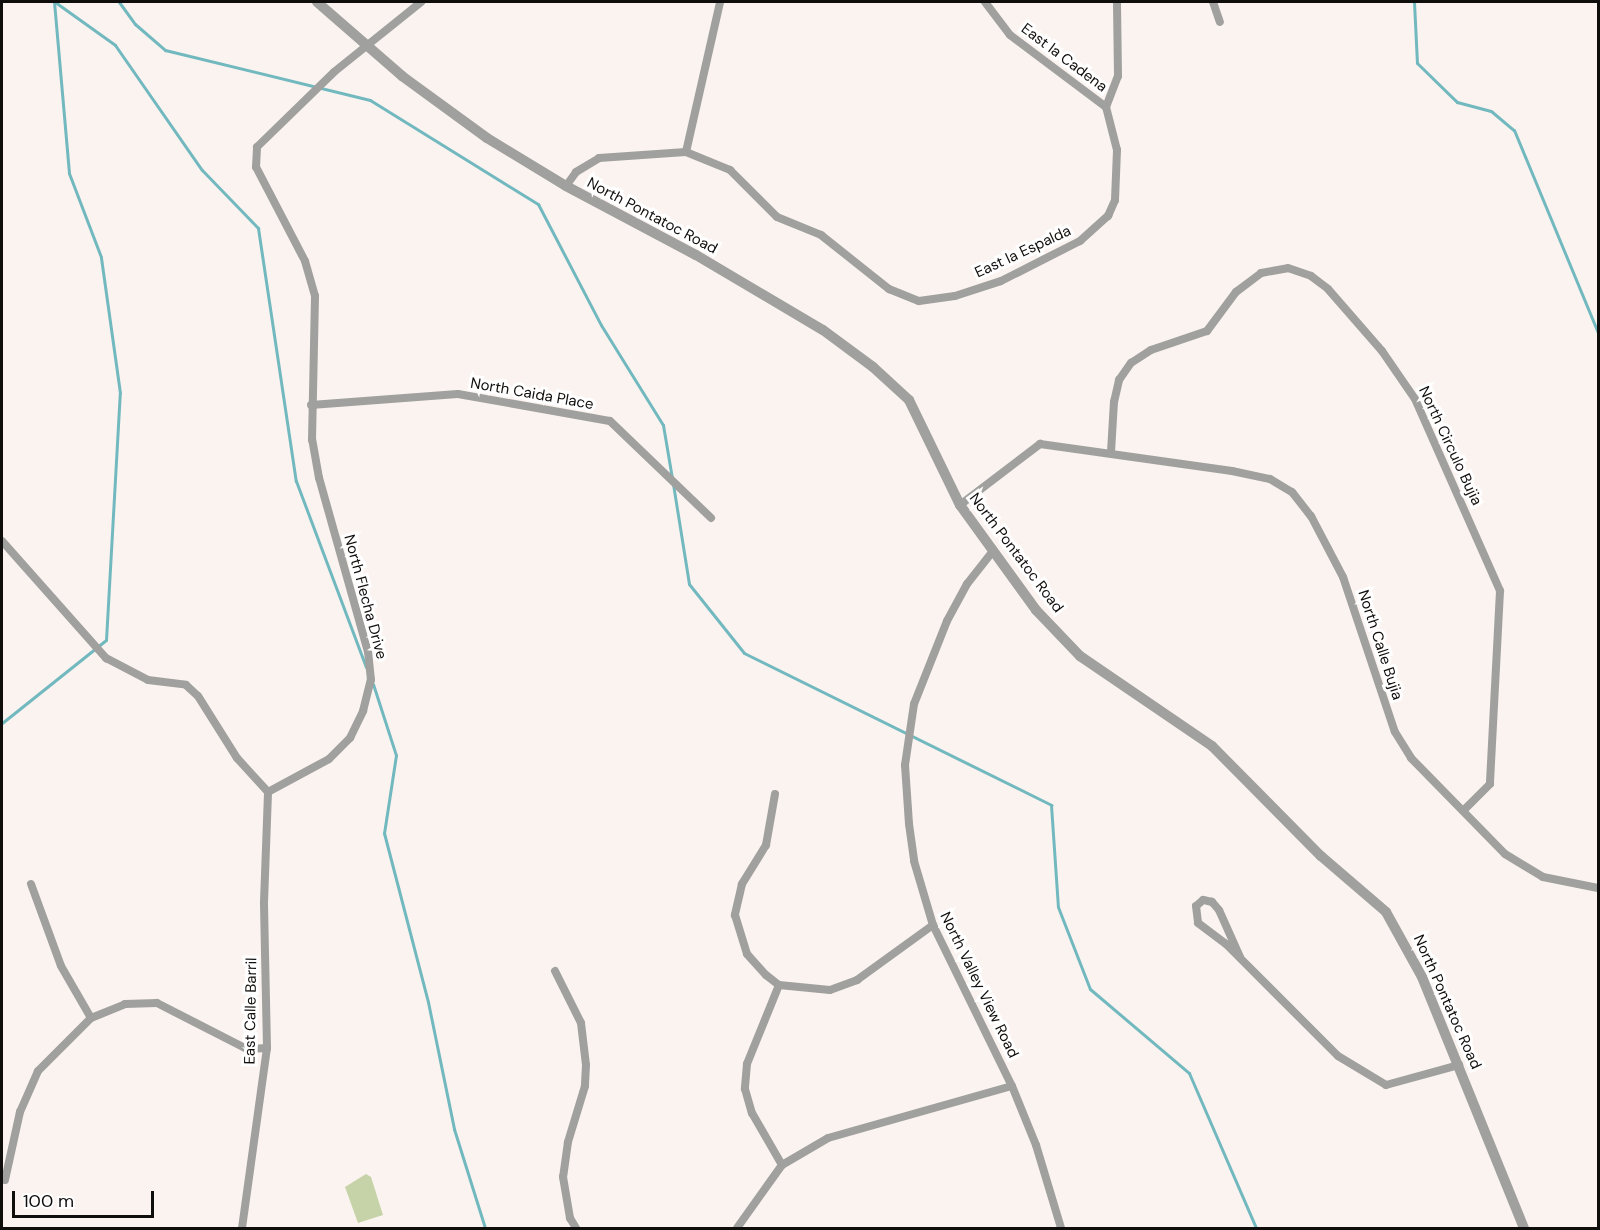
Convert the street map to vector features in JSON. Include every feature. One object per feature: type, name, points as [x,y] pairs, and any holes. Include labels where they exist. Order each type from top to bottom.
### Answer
[{"type":"street","name":"North Pontatoc Road","points":[[317,2],[367,47],[487,138],[566,186],[696,255],[823,330],[873,367],[915,408],[960,505],[1036,610],[1080,656],[1212,746],[1321,856],[1386,912],[1422,977],[1524,1228]]},
{"type":"street","name":"North Flecha Drive","points":[[268,792],[329,759],[350,738],[363,711],[371,680],[368,652],[319,478],[311,405],[315,296],[305,261],[256,167],[257,147],[334,72],[421,2]]},
{"type":"street","points":[[686,152],[720,2]]},
{"type":"street","name":"East la Cadena","points":[[985,2],[1010,35],[1107,106]]},
{"type":"street","points":[[1107,106],[1118,76],[1117,2]]},
{"type":"street","points":[[1213,2],[1220,22]]},
{"type":"street","name":"East la Espalda","points":[[566,186],[576,172],[599,158],[686,152],[730,170],[777,217],[821,235],[889,288],[919,301],[955,296],[1001,281],[1066,250],[1095,230],[1108,216],[1119,180],[1117,150],[1107,106]]},
{"type":"street","name":"North Circulo Bujia","points":[[1111,452],[1114,402],[1119,380],[1131,363],[1151,350],[1207,331],[1236,292],[1262,273],[1288,268],[1311,276],[1328,289],[1388,360],[1415,399],[1500,591],[1490,784],[1464,810]]},
{"type":"street","name":"North Caida Place","points":[[311,405],[458,394],[610,421],[711,518]]},
{"type":"street","name":"North Calle Bujia","points":[[960,505],[1040,444],[1111,452],[1232,471],[1270,479],[1292,492],[1311,516],[1343,577],[1395,732],[1411,758],[1505,854],[1543,878],[1599,888]]},
{"type":"street","points":[[2,541],[106,658],[148,680],[186,685],[192,690],[237,758],[268,792]]},
{"type":"street","name":"North Valley View Road","points":[[993,551],[967,584],[947,621],[924,675],[908,731],[905,765],[909,824],[919,884],[933,925],[1012,1086],[1036,1145],[1060,1228]]},
{"type":"street","name":"East Calle Barril","points":[[242,1228],[267,1048],[264,902],[268,792]]},
{"type":"street","points":[[775,794],[766,845],[742,884],[735,915],[747,954],[779,986],[830,990],[857,980],[933,925]]},
{"type":"street","points":[[31,884],[61,966],[91,1018]]},
{"type":"street","points":[[1240,957],[1219,910],[1212,902],[1203,900],[1197,906],[1194,916],[1198,923],[1240,957],[1338,1056],[1386,1085],[1459,1065]]},
{"type":"street","points":[[555,971],[581,1023],[586,1065],[585,1086],[568,1142],[563,1177],[570,1218],[576,1228]]},
{"type":"street","points":[[779,986],[747,1064],[745,1089],[752,1113],[782,1166]]},
{"type":"street","points":[[5,1180],[20,1112],[38,1071],[91,1018],[124,1004],[157,1003],[247,1049],[267,1048]]},
{"type":"street","points":[[737,1228],[782,1166],[849,1129],[958,1104],[1012,1086]]},
{"type":"green space","points":[[366,1174],[371,1177],[383,1215],[358,1223],[345,1187]]},
{"type":"waterway","points":[[2,723],[106,640],[120,393],[101,257],[69,173],[54,2]]},
{"type":"waterway","points":[[55,2],[115,45],[202,170],[258,228],[296,481],[366,667]]},
{"type":"waterway","points":[[119,2],[135,24],[165,50],[370,100],[538,204],[601,325],[663,425],[672,478]]},
{"type":"waterway","points":[[1414,2],[1417,63],[1457,102],[1491,111],[1514,130],[1598,333]]},
{"type":"waterway","points":[[673,484],[689,584],[744,653],[1051,805],[1058,907],[1090,989],[1189,1073],[1256,1228]]},
{"type":"waterway","points":[[373,684],[396,755],[384,833],[428,1002],[454,1129],[485,1228]]}]
